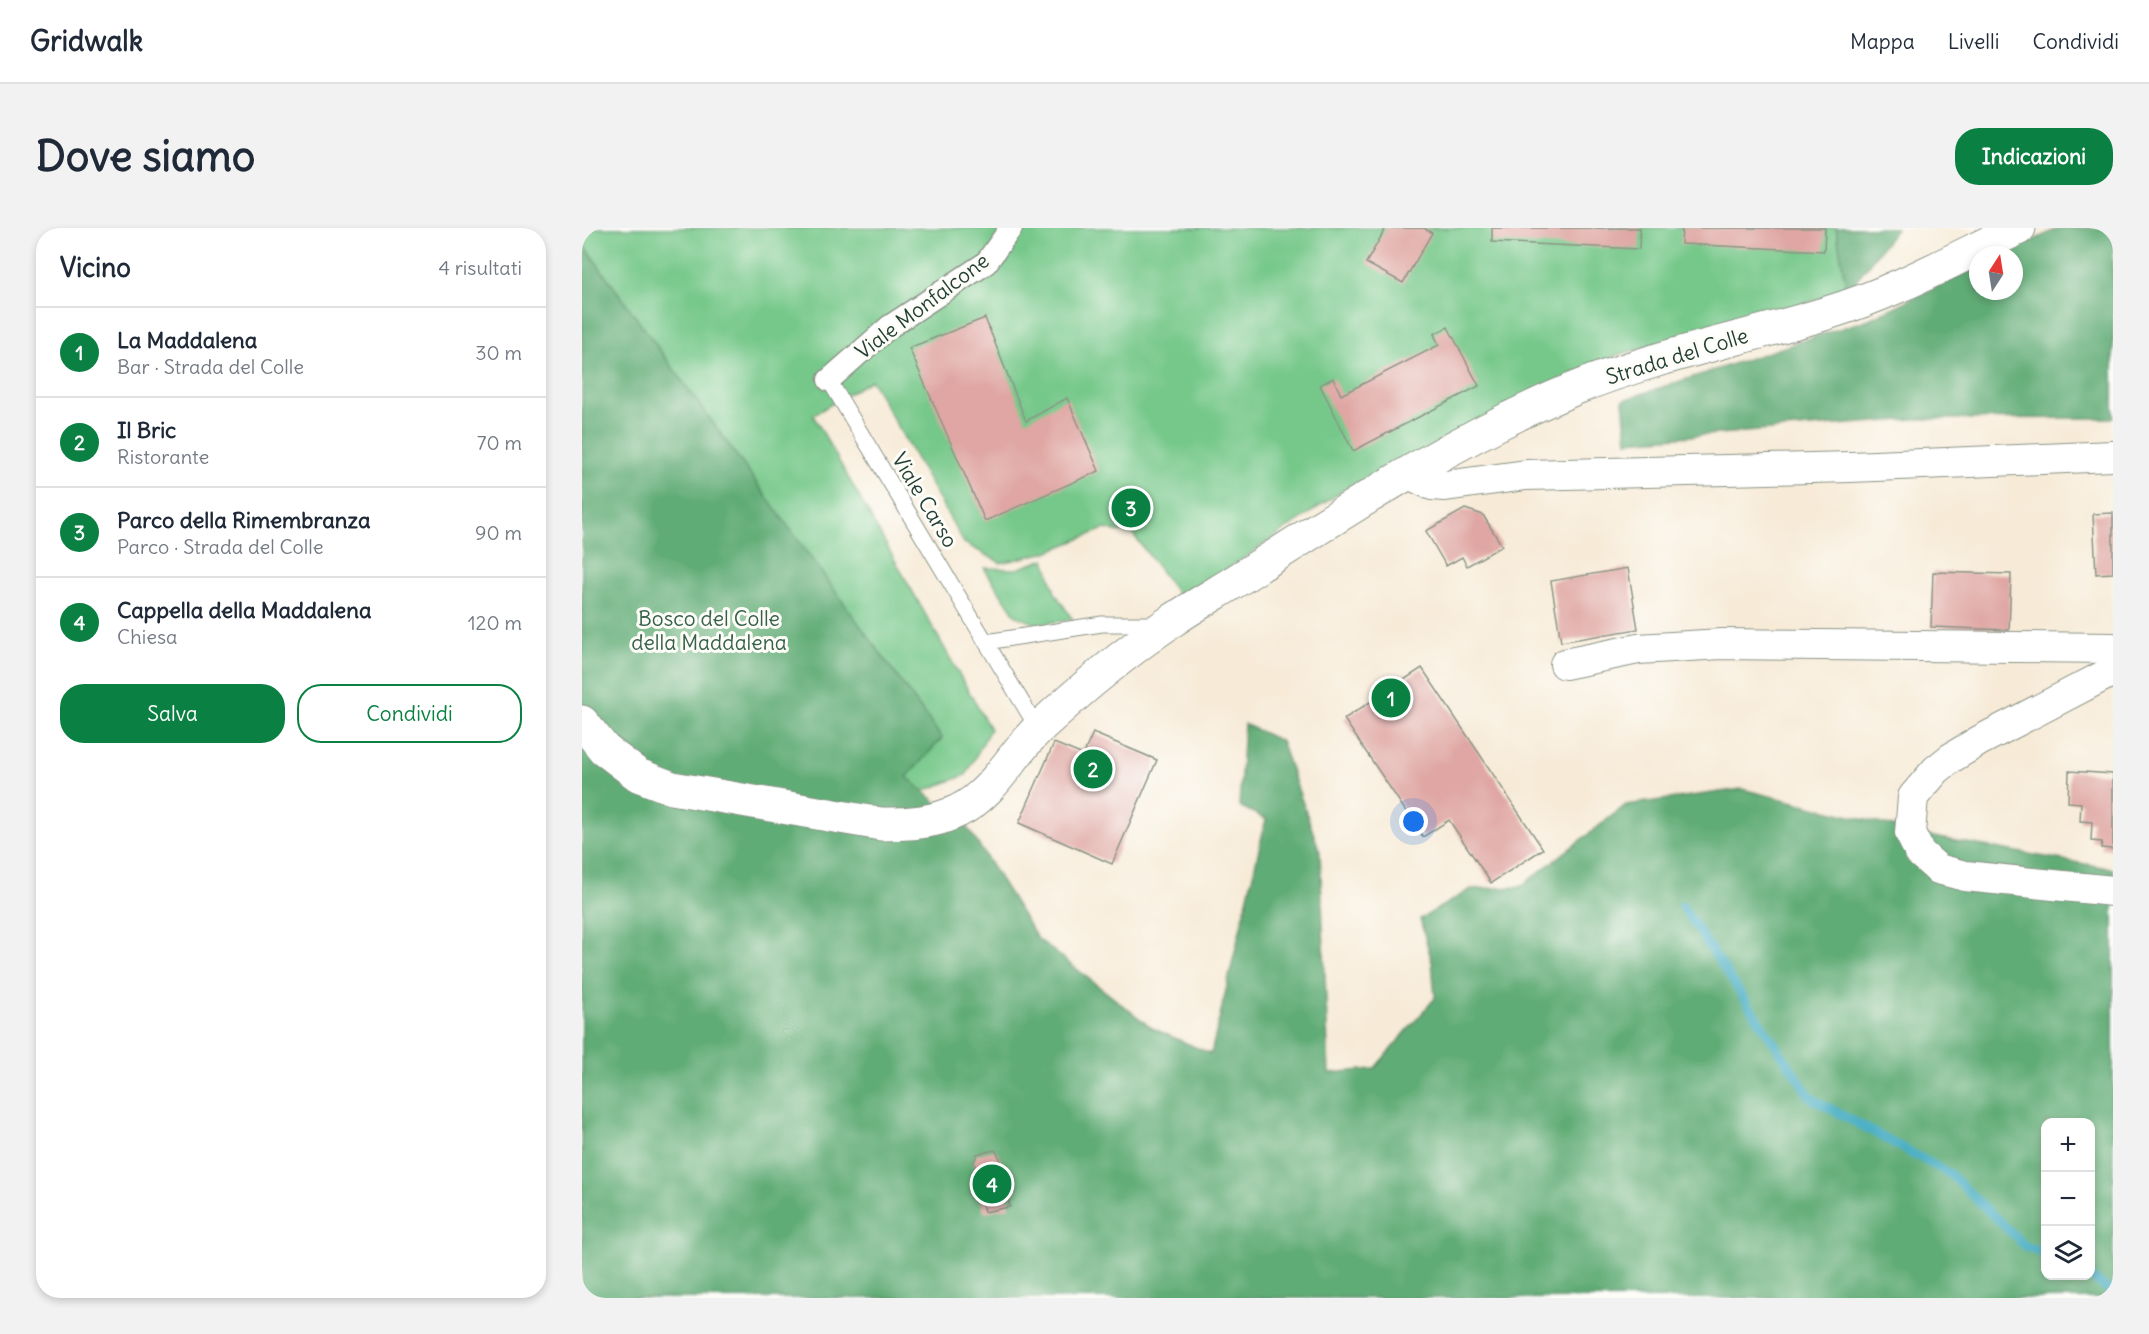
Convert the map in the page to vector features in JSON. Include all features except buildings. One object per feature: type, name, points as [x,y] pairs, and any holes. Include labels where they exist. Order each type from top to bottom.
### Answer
[{"type":"street","name":"Viale Monfalcone","points":[[829,380],[889,327],[986,263],[1011,228]]},
{"type":"street","name":"Strada del Colle","points":[[582,722],[604,749],[638,775],[672,788],[890,824],[942,818],[961,810],[980,796],[1038,729],[1123,656],[1167,624],[1346,509],[1457,444],[1574,389],[1639,364],[1828,313],[1861,301],[2019,228]]},
{"type":"street","points":[[1409,474],[1432,485],[1445,486],[1526,476],[1851,467],[2113,456]]},
{"type":"street","points":[[1565,664],[1638,649],[1722,644],[2113,648]]},
{"type":"street","points":[[2113,671],[1951,758],[1936,770],[1913,797],[1910,833],[1920,853],[1938,869],[1965,876],[2113,891]]},
{"type":"lane","name":"Viale Carso","points":[[829,380],[1038,729]]},
{"type":"lane","points":[[986,642],[1102,624],[1167,624]]},
{"type":"green space","name":"Bosco del Colle della Maddalena","points":[[582,228],[1836,228],[1847,292],[1617,355],[1348,487],[1182,600],[1133,534],[1104,529],[1047,552],[1001,563],[964,543],[871,380],[813,415],[990,729],[966,775],[921,792],[582,659]]},
{"type":"green space","points":[[1836,228],[1897,228],[1847,292]]},
{"type":"green space","points":[[2059,228],[2113,228],[2113,418],[1915,419],[1627,441],[1623,400],[1869,319],[1969,271],[1969,300],[2023,300],[2023,246],[2021,246]]},
{"type":"green space","name":"Bosco del Colle della Maddalena","points":[[582,243],[942,738],[907,777],[970,831],[1037,938],[1152,1028],[1211,1054],[1266,819],[1239,806],[1244,724],[1281,741],[1320,852],[1329,1073],[1374,1069],[1435,998],[1432,962],[1420,919],[1471,889],[1520,887],[1626,805],[1742,789],[1934,837],[2113,869],[2113,1298],[582,1298]]},
{"type":"green space","points":[[1045,559],[1055,593],[1073,620],[1037,624],[1016,616],[984,568],[1017,569]]},
{"type":"waterway","points":[[1682,906],[1811,1098],[1950,1174],[2025,1246],[2041,1253]]},
{"type":"waterway","points":[[2095,1280],[2113,1293]]},
{"type":"place","name":"Parco della Rimembranza","points":[[1131,508]]},
{"type":"place","name":"La Maddalena","points":[[1391,698]]},
{"type":"place","name":"Il Bric","points":[[1093,769]]},
{"type":"place","name":"Cappella della Maddalena","points":[[992,1184]]}]
